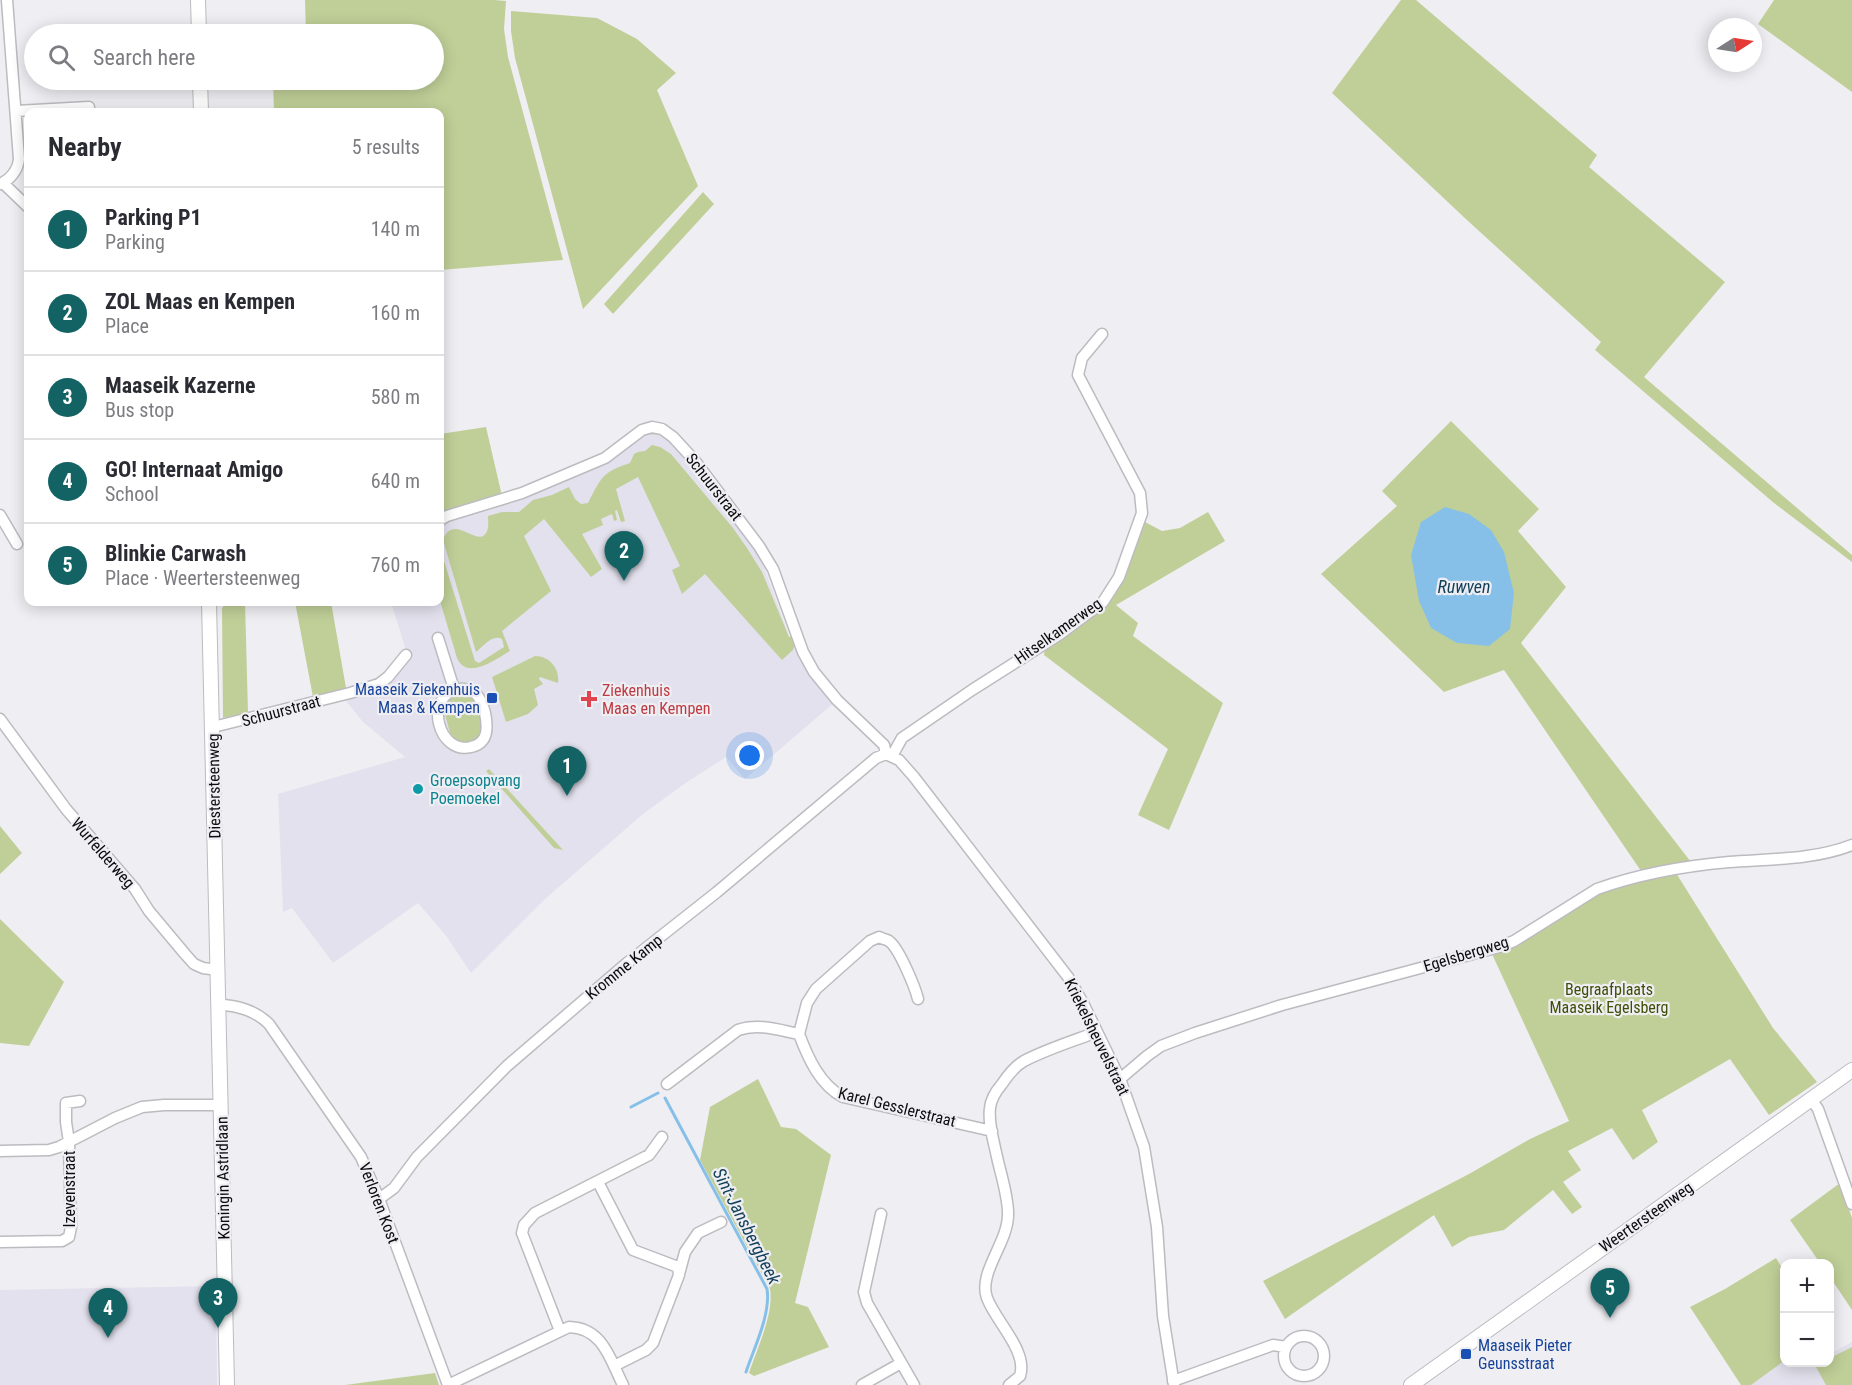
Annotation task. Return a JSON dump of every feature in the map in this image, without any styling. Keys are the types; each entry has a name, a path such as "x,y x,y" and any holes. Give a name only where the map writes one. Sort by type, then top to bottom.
{"main road":[{"path":"198,0 199,24"},
{"path":"200,90 201,108"},
{"name":"Diestersteenweg","path":"209,606 219,970"},
{"name":"Koningin Astridlaan","path":"219,970 228,1385"},
{"name":"Weertersteenweg","path":"1411,1385 1852,1070"}],"street":[{"path":"7,0 18,165 16,170 2,183 24,203"},
{"path":"71,108 89,108"},
{"path":"16,111 24,111"},
{"name":"Hitselkamerweg","path":"889,755 902,738 1059,634 1103,602 1119,578 1142,513 1140,493 1078,375 1082,358 1102,334"},
{"name":"Schuurstraat","path":"444,518 522,493 605,458 642,430 662,429 674,437 695,461 759,546 773,569 803,652 814,672 837,700 884,745 889,755"},
{"path":"0,515 17,544"},
{"path":"438,638 454,689"},
{"name":"Schuurstraat","path":"213,727 379,684 388,677 406,655"},
{"path":"454,689 471,690 483,704 487,731 483,741 472,747 453,745 442,733 438,713 439,704 443,696 454,689"},
{"name":"Wurfelderweg","path":"0,719 66,809 135,889 149,911 185,954 194,964 219,970"},
{"name":"Kriekelsheuvelstraat","path":"889,755 899,760 914,777 1068,977 1120,1079 1144,1147 1152,1189 1163,1316 1174,1383 1273,1346 1286,1347"},
{"name":"Kromme Kamp","path":"379,1199 394,1188 417,1157 507,1066 627,963 717,892 876,758 889,755"},
{"name":"Egelsbergweg","path":"1120,1079 1161,1046 1195,1033 1282,1005 1499,947 1514,941 1597,889 1609,884 1668,870 1725,862 1825,853 1852,845"},
{"path":"667,1084 738,1029 758,1026 799,1034 807,1003 816,989 870,941 879,937 890,942 900,957 918,999"},
{"name":"Verloren Kost","path":"219,1005 251,1011 261,1016 362,1157 448,1385"},
{"path":"1009,1385 1020,1376 1022,1362 987,1298 984,1287 986,1277 1007,1229 1008,1213 992,1131 990,1105 994,1093 1012,1070 1023,1061 1097,1032"},
{"name":"Karel Gesslerstraat","path":"799,1034 824,1082 832,1091 843,1097 992,1131"},
{"path":"1811,1099 1818,1109 1852,1203"},
{"name":"Izevenstraat","path":"0,1242 62,1241 69,1237 71,1227 66,1103 80,1101"},
{"name":"Izevenstraat","path":"0,1151 49,1150 59,1147 115,1118 142,1107 221,1105"},
{"path":"560,1331 522,1233 524,1225 535,1213 649,1155 662,1137"},
{"path":"598,1182 633,1250 678,1267 679,1275"},
{"path":"881,1214 864,1292 867,1303 914,1385"},
{"path":"614,1366 646,1350 653,1343 679,1275 685,1252 698,1233 721,1222"},
{"path":"448,1385 569,1327 581,1328 598,1338 606,1349 623,1385"},
{"path":"862,1385 901,1363"}],"shaded area":[{"name":"Ziekenhuis Maas en Kempen","path":"661,431 688,458 758,551 790,638 803,661 835,702 745,779 726,757 643,814 545,899 471,973 447,937 418,903 333,963 292,908 283,912 278,794 405,757 363,722 345,697 365,691 408,657 392,606 444,606 444,521 537,490 643,432"},
{"path":"216,1286 217,1385 0,1385 0,1290"},
{"path":"1852,1342 1852,1385 1751,1385 1780,1364 1780,1367 1834,1367 1834,1352"}],"green space":[{"path":"305,0 506,1 504,29 508,57 563,260 444,270 444,108 274,108 273,90 444,90 444,24 306,24"},
{"path":"1401,0 1416,0 1597,155 1589,167 1725,282 1644,377 1852,555 1852,562 1774,503 1595,350 1601,342 1332,93"},
{"path":"1774,0 1852,0 1852,92 1762,27 1762,18"},
{"path":"511,11 597,18 637,39 676,73 657,90 698,186 583,309 515,58"},
{"path":"703,192 714,204 613,314 604,304"},
{"path":"1451,421 1539,509 1518,531 1566,587 1521,643 1691,862 1641,871 1504,670 1444,692 1321,574 1397,506 1382,491"},
{"path":"486,427 502,496 444,516 444,433"},
{"path":"653,429 672,439 756,544 771,568 796,640 793,650 782,660 705,574 682,594 672,570 680,566 638,477 616,489 625,521 621,522 617,510 615,511 617,520 614,521 612,514 601,519 603,525 582,534 602,569 591,577 544,519 524,536 551,591 502,631 510,651 482,666 468,668 462,665 457,658 441,606 444,606 444,561 475,661 479,663 504,647 502,639 495,638 476,652 444,543 448,532 453,529 478,537 483,536 488,529 488,516 502,512 519,512 533,500 569,487 575,499 581,504 588,503 603,477 630,463 634,454 645,451 652,445 671,454 733,528 762,572 789,637 792,636 771,575 752,542 669,439 662,435 639,436 615,458 571,479 505,505 444,523 447,519 518,497 607,460 642,432"},
{"path":"1208,512 1225,541 1116,605 1138,623 1133,636 1223,703 1169,830 1138,815 1168,749 1044,655 1045,646 1091,617 1115,595 1145,522 1162,531 1180,528"},
{"path":"224,606 245,606 248,713 223,718"},
{"path":"296,606 332,606 346,688 313,697"},
{"path":"535,656 545,658 553,664 556,668 558,683 540,677 543,684 534,689 538,705 528,714 506,722 492,677"},
{"path":"455,692 471,695 477,706 482,727 478,738 473,742 458,742 450,733 443,707"},
{"path":"489,769 563,850 554,848 486,771"},
{"path":"0,826 22,853 0,874"},
{"name":"Begraafplaats Maaseik Egelsberg","path":"1676,873 1773,1028 1817,1082 1769,1115 1730,1059 1642,1110 1658,1142 1633,1160 1612,1128 1568,1151 1581,1170 1563,1182 1582,1207 1572,1214 1553,1190 1504,1230 1469,1237 1452,1247 1434,1215 1285,1319 1263,1281 1469,1174 1530,1139 1569,1121 1492,954 1612,886"},
{"path":"0,919 64,982 29,1046 0,1043"},
{"path":"758,1079 781,1127 796,1129 831,1155 795,1303 808,1307 829,1347 754,1376 749,1373 770,1309 770,1289 700,1160 710,1107"},
{"path":"1840,1183 1852,1218 1852,1310 1834,1283 1834,1259 1817,1259 1790,1220"},
{"path":"1776,1258 1780,1264 1780,1364 1751,1385 1741,1385 1690,1307"},
{"path":"1852,1347 1852,1385 1826,1385 1816,1367 1834,1367 1834,1356"},
{"path":"435,1373 439,1385 345,1385"}],"water":[{"name":"Ruwven","path":"1445,507 1469,514 1491,530 1504,552 1514,593 1510,629 1489,646 1457,643 1431,628 1419,601 1411,555 1421,522"}],"waterway":[{"name":"Sint-Jansbergbeek","path":"631,1107 658,1093"},
{"name":"Sint-Jansbergbeek","path":"665,1098 767,1289 767,1309 746,1372"}],"place":[{"name":"ZOL Maas en Kempen","path":"624,581"},
{"name":"Maaseik Ziekenhuis Maas & Kempen","path":"492,698"},
{"name":"Ziekenhuis Maas en Kempen","path":"589,699"},
{"name":"Groepsopvang Poemoekel","path":"418,789"},
{"name":"Parking P1","path":"567,796"},
{"name":"Blinkie Carwash","path":"1610,1318"},
{"name":"Maaseik Kazerne","path":"218,1328"},
{"name":"GO! Internaat Amigo","path":"108,1338"},
{"name":"Maaseik Pieter Geunsstraat","path":"1466,1354"}]}
